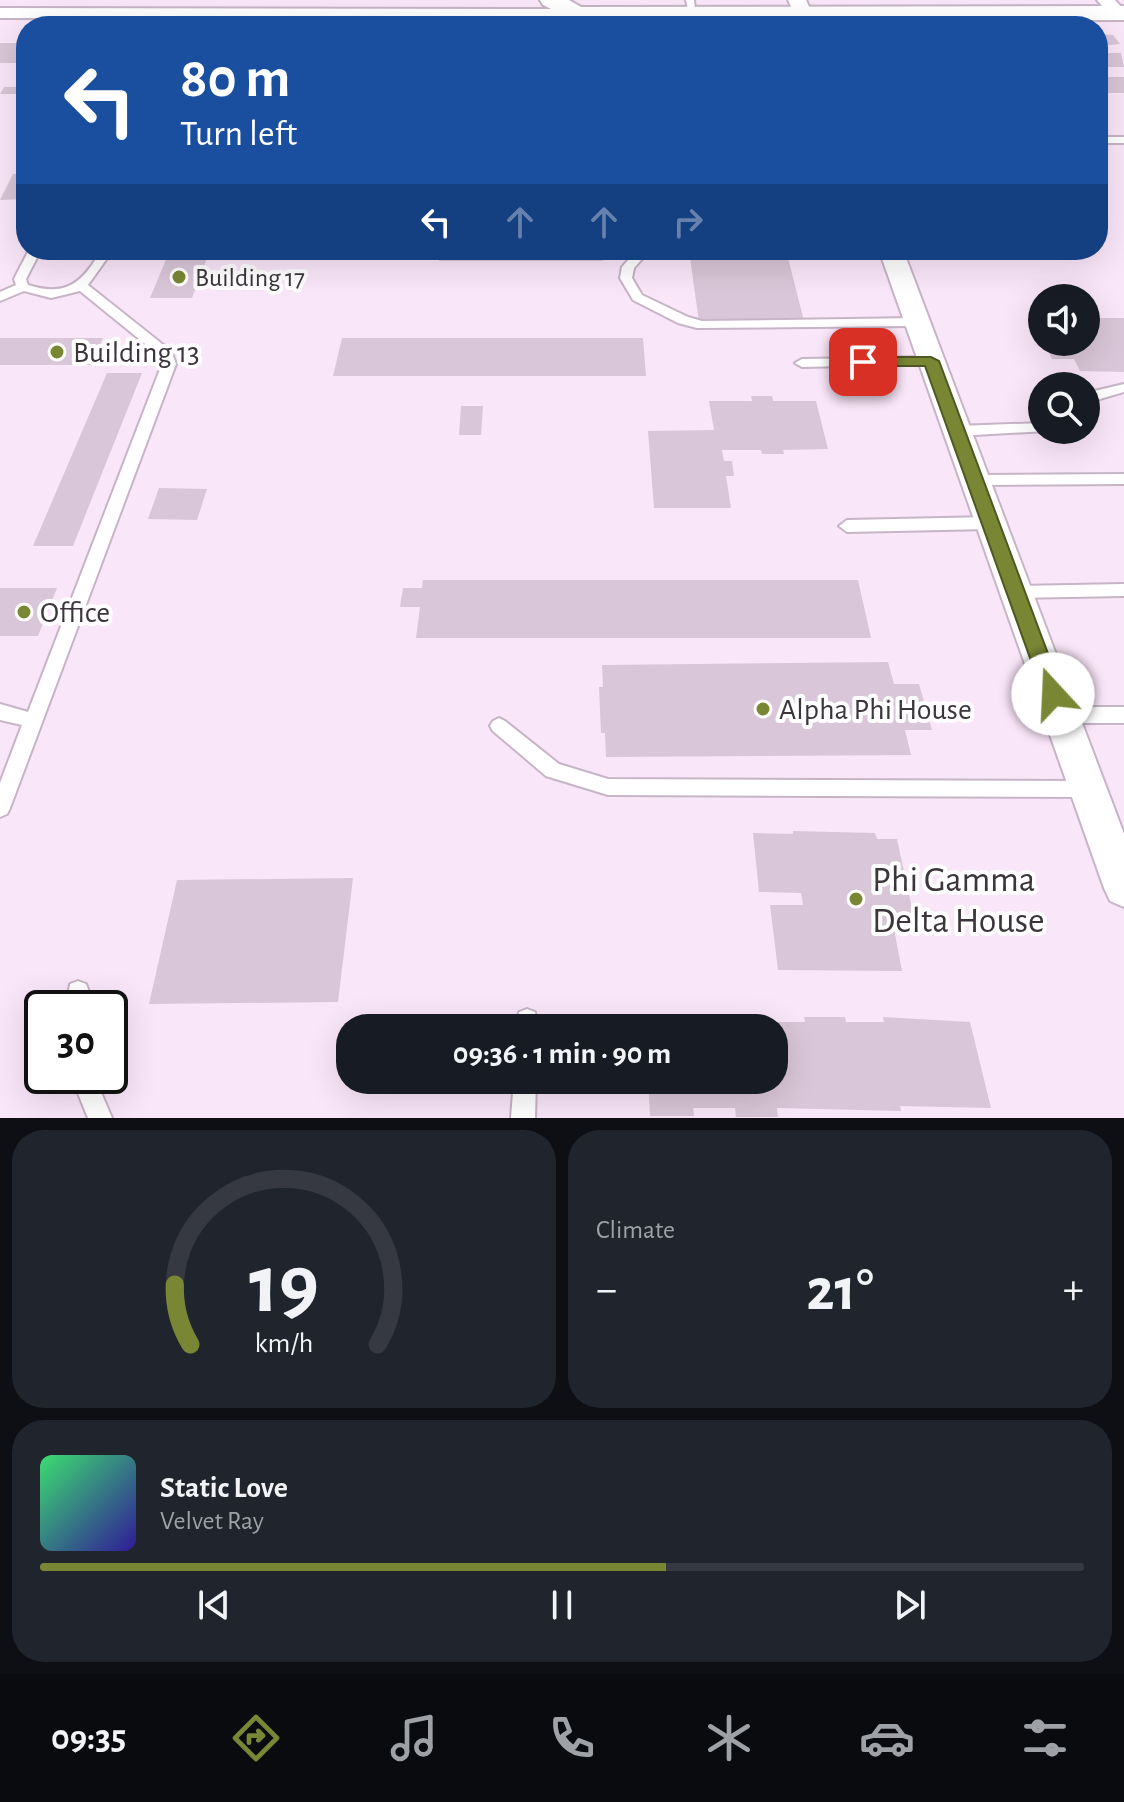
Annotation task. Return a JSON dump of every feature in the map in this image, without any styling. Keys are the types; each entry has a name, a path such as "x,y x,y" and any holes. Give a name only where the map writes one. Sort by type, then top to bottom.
{"main road":[{"path":"551,13 575,7 638,16"},
{"path":"669,16 691,7 803,13 1115,9"}],"street":[{"path":"469,14 494,9 510,0"},
{"path":"0,13 93,16"},
{"path":"436,16 551,13"},
{"path":"895,260 1122,876"}],"lane":[{"path":"23,287 20,279 28,260"},
{"path":"0,297 23,287 49,293 82,286 102,260"},
{"path":"635,260 628,267 626,278 637,297 683,320 702,325 917,322"},
{"path":"0,808 169,364 166,354 82,286"},
{"path":"802,363 931,361"},
{"path":"1100,394 1124,388"},
{"path":"957,431 1028,428"},
{"path":"975,480 1124,479"},
{"path":"847,526 991,523"},
{"path":"1016,592 1124,590"},
{"path":"0,712 34,721"},
{"path":"1061,715 1124,715"},
{"path":"499,726 553,770 608,787 1088,789"},
{"path":"90,1094 100,1118"},
{"path":"523,1118 524,1094"}],"building":[{"path":"1108,35 1113,35 1120,44 1108,45"},
{"path":"0,43 16,43 16,63 0,63"},
{"path":"1108,53 1121,53 1124,67 1108,67"},
{"path":"1108,77 1124,77 1124,93 1108,93"},
{"path":"4,87 16,87 16,94 0,94"},
{"path":"13,174 16,174 16,199 0,200"},
{"name":"Building 17","path":"166,260 206,260 192,298 150,298"},
{"path":"603,260 603,261 439,261"},
{"path":"690,260 789,260 804,321 699,322"},
{"path":"1100,318 1124,318 1124,372 1080,371 1074,359 1052,359 1051,356 1100,356"},
{"name":"Building 13","path":"0,338 103,338 91,365 0,365"},
{"path":"342,338 643,338 646,376 333,376"},
{"path":"107,373 142,373 73,546 33,546"},
{"path":"751,396 772,396 773,401 816,401 828,449 783,450 784,454 762,454 761,450 722,450 724,461 732,461 734,476 726,476 731,508 654,508 648,431 714,430 709,401 752,401"},
{"path":"461,406 483,406 481,435 459,435"},
{"path":"159,488 207,489 197,520 148,519"},
{"path":"423,580 858,580 871,638 416,638 420,607 400,607 403,588 422,588"},
{"name":"Office","path":"0,588 57,588 38,636 0,636"},
{"name":"Alpha Phi House","path":"888,662 894,684 919,684 932,730 905,730 911,755 606,757 605,733 601,733 599,687 603,687 602,665"},
{"name":"Phi Gamma Delta House","path":"793,831 875,833 877,839 897,839 913,913 891,913 902,971 778,970 770,905 803,905 801,893 759,892 753,833 793,834"},
{"path":"353,878 338,1002 149,1004 177,880"},
{"path":"804,1017 845,1017 846,1022 884,1022 883,1017 970,1022 991,1108 900,1106 901,1111 777,1108 778,1117 736,1117 735,1108 693,1108 694,1116 650,1116 649,1094 788,1094 788,1022 805,1022"}],"place":[{"name":"Building 17","path":"179,277"},
{"name":"Building 13","path":"57,352"},
{"name":"Office","path":"24,612"},
{"name":"Alpha Phi House","path":"763,709"},
{"name":"Phi Gamma Delta House","path":"856,899"}],"route":[{"path":"863,362 931,361 1053,694"}]}
